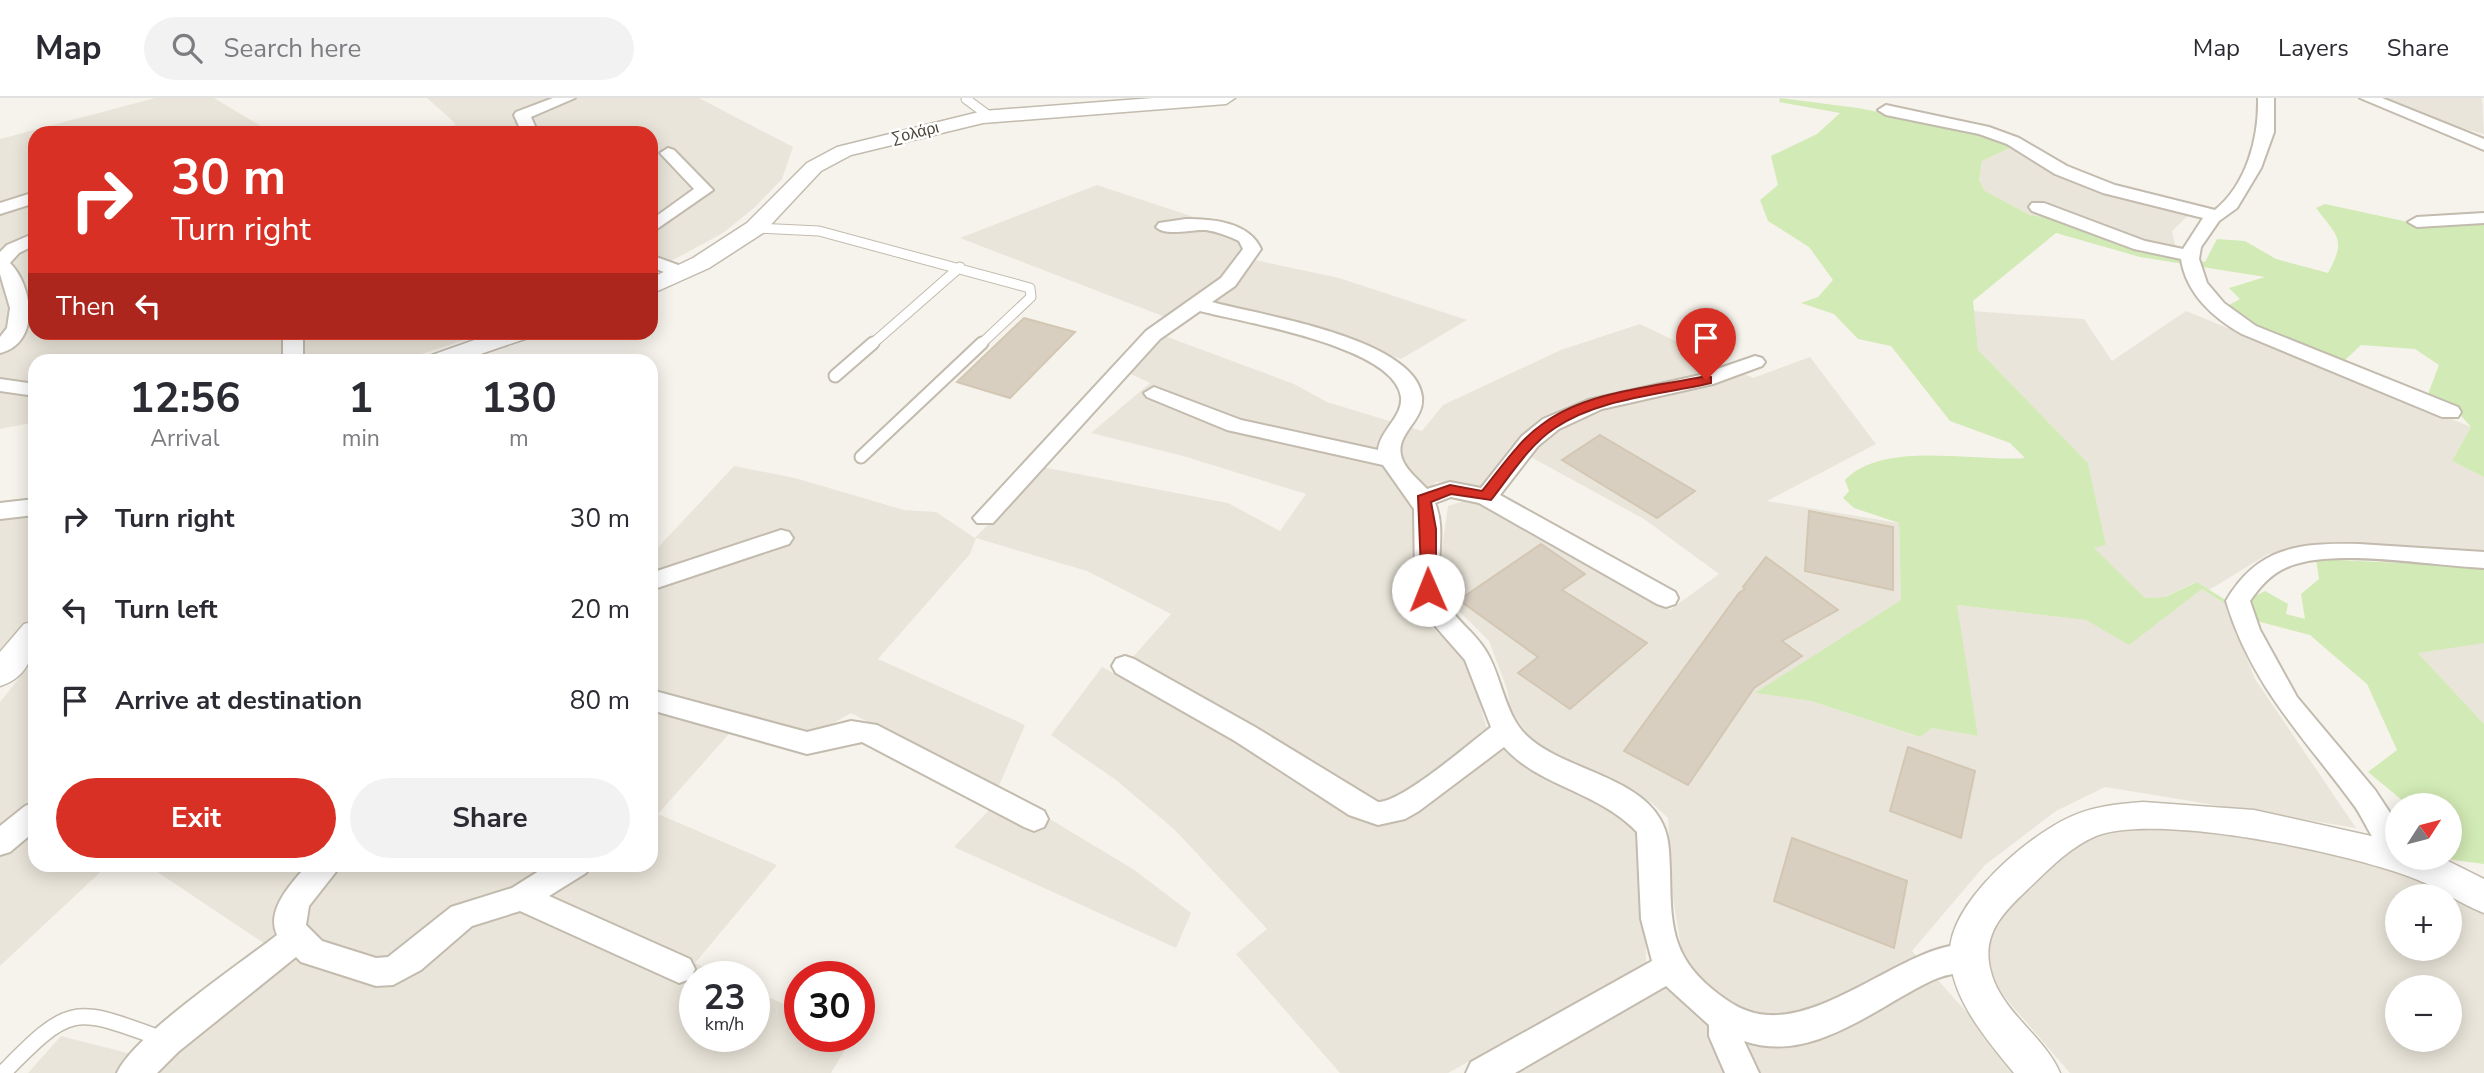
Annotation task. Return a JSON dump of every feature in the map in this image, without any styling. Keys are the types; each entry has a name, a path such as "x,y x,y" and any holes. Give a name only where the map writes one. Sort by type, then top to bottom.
{"street":[{"path":"527,126 522,115 567,98"},
{"name":"Σολάρι","path":"658,284 682,273 755,228 806,175 832,156 929,128 989,116 1226,98"},
{"path":"1886,110 1994,134 2061,170 2109,189 2214,216 2225,214 2260,153 2266,132 2266,98"},
{"path":"2368,98 2484,145"},
{"path":"658,223 704,190 668,153"},
{"path":"0,209 28,199"},
{"path":"2038,207 2140,246 2190,256"},
{"path":"2214,216 2192,247 2190,256 2198,282 2219,312 2232,321 2450,412"},
{"path":"2417,222 2484,218"},
{"path":"985,518 1153,335 1228,282 1250,253 1252,246 1242,236 1212,226 1190,223 1164,227"},
{"path":"0,347 12,337 17,327 18,306 13,277 0,263 13,248 28,241"},
{"path":"658,264 682,273"},
{"path":"1199,305 1359,350 1388,364 1406,384 1411,405 1408,416 1390,441 1391,460 1423,499 1429,529 1428,590 1440,616 1475,655 1505,731 1534,756 1629,807 1649,822 1654,838 1659,933 1671,967 1696,996 1726,1018 1758,1031 1808,1026 1849,1010 1925,966 1969,957"},
{"path":"458,354 499,340"},
{"path":"1486,497 1531,441 1551,424 1595,404 1706,380 1755,362"},
{"path":"0,385 28,389"},
{"path":"1154,393 1234,425 1391,460"},
{"path":"1423,499 1450,489 1486,497 1666,598"},
{"path":"0,511 28,508"},
{"path":"658,580 781,538"},
{"path":"2385,830 2365,798 2288,705 2242,619 2238,601 2251,582 2266,569 2278,561 2303,554 2339,553 2484,560"},
{"path":"0,674 28,640"},
{"path":"1125,666 1245,734 1359,807 1373,813 1386,815 1406,806 1505,731"},
{"path":"658,701 807,743 825,740 845,731 867,732 1034,819"},
{"path":"2040,1073 1991,1010 1977,986 1969,957 1969,944 1973,928 1998,895 2035,859 2065,837 2107,819 2185,818 2307,835 2385,853"},
{"path":"0,843 28,820"},
{"path":"2434,870 2484,897"},
{"path":"320,872 295,901 290,929 312,952 385,972 402,966 462,916 521,898 563,872"},
{"path":"521,898 679,969"},
{"path":"134,1073 166,1041 297,938"},
{"path":"1483,1073 1671,967"},
{"path":"1726,1018 1725,1036 1742,1073"}],"lane":[{"path":"967,99 989,116"},
{"path":"755,228 819,231 1030,288 1031,297 861,457"},
{"path":"835,376 960,267"},
{"path":"3,1073 54,1023 82,1013 166,1041"}],"shaded area":[{"path":"155,98 214,98 260,126 49,126"},
{"path":"427,98 699,98 793,147 782,179 755,207 723,233 658,268 658,126 451,126 456,124"},
{"path":"2379,98 2482,98 2484,134 2453,126"},
{"path":"28,132 28,340 464,340 421,354 28,354 28,423 0,429 0,139"},
{"path":"2012,147 2190,214 2172,231 2176,249 2058,218 2030,215 1985,191 1979,180 1982,161"},
{"path":"1097,185 1194,217 1198,225 1235,235 1247,245 1226,274 1194,303 1165,317 960,238"},
{"path":"1255,260 1339,278 1467,320 1401,359 1316,328 1213,303"},
{"path":"1972,311 2084,319 2112,361 2186,311 2471,427 2452,461 2484,477 2484,553 2296,550 2268,554 2209,590 2196,582 2164,597 2145,598 2093,548 2106,545 2088,463 1978,350"},
{"path":"1640,324 1753,378 1810,357 1876,444 1767,501 1899,523 1901,600 1756,693 1811,701 1919,737 1932,728 1978,736 1956,605 2086,620 2129,644 2202,589 2230,607 2233,624 2255,679 2356,828 2105,787 2056,811 1985,865 1912,951 2021,1073 1516,1073 1696,971 1681,947 1672,892 1668,818 1651,802 1555,755 1528,735 1510,708 1507,689 1489,641 1442,594 1438,576 1448,506 1467,500 1492,506 1670,610 1719,574 1644,519 1511,446 1483,486 1436,482 1411,503 1419,548 1404,605 1467,657 1486,726 1513,755 1608,806 1644,837 1646,964 1448,1073 1340,1073 1236,954 1267,929 1175,830 1116,780 1051,735 1102,667 1117,675 1171,614 1087,571 976,538 970,554 878,659 1025,725 998,788 1133,869 1191,913 1176,948 954,847 1004,794 851,713 816,733 744,717 658,814 658,547 734,466 795,478 904,510 936,512 975,538 1042,467 1228,503 1280,531 1306,494 1183,456 1091,433 1150,383 1129,373 1162,335 1294,384 1327,402 1422,431 1443,405 1561,350"},
{"path":"28,516 28,620 0,654 0,520"},
{"path":"2484,643 2484,724 2418,653"},
{"path":"28,667 28,872 101,872 0,966 0,702"},
{"path":"658,814 777,865 697,961 679,961 679,1052 770,1052 770,998 784,1004 784,1052 843,1052 831,1073 28,1073 61,1036 163,1062 289,960 157,872 658,872"},
{"path":"2130,825 2259,836 2385,864 2385,870 2403,870 2430,884 2385,884 2385,961 2462,961 2462,901 2484,912 2484,1073 2070,1073 1995,986 1986,957 1991,932 2006,904 2070,848 2102,829"}],"green space":[{"path":"1780,98 1858,108 1988,136 2012,147 1982,161 1979,180 1985,191 2030,215 2056,219 2138,252 2205,262 2217,239 2245,241 2276,259 2328,273 2338,245 2334,232 2316,208 2325,204 2422,225 2484,224 2484,477 2452,461 2471,427 2455,409 2427,397 2439,365 2415,349 2361,345 2344,361 2243,320 2227,306 2240,299 2229,288 2265,277 2140,257 2056,233 1973,301 1978,350 2088,463 2106,545 2094,548 2145,598 2165,597 2197,582 2246,613 2253,597 2265,591 2288,604 2286,614 2305,619 2301,594 2319,579 2316,559 2484,567 2484,643 2418,653 2484,724 2484,864 2462,861 2462,793 2393,793 2368,772 2397,750 2367,684 2310,635 2249,619 2202,589 2129,645 2086,620 1957,605 1978,736 1932,728 1920,737 1811,701 1755,693 1901,600 1899,523 1854,508 1843,498 1849,491 1845,480 1862,468 1882,460 1905,457 2025,458 2010,443 1950,421 1891,346 1858,339 1834,314 1801,303 1818,297 1833,280 1809,247 1768,221 1760,200 1778,185 1771,156 1817,134 1840,113 1779,102"}],"building":[{"path":"1024,318 1075,332 1010,398 957,382"},
{"path":"1600,435 1695,491 1657,518 1562,460"},
{"path":"1809,511 1893,527 1893,590 1805,571"},
{"path":"1541,544 1585,574 1562,590 1647,643 1570,709 1518,673 1538,657 1459,600"},
{"path":"1766,557 1838,610 1782,641 1802,656 1754,688 1688,785 1624,751"},
{"path":"1908,747 1975,771 1961,838 1890,811"},
{"path":"1792,838 1907,881 1894,948 1774,901"}],"route":[{"path":"1428,590 1426,573 1429,529 1423,499 1450,489 1486,497 1538,433 1551,424 1595,404 1706,380"}]}
